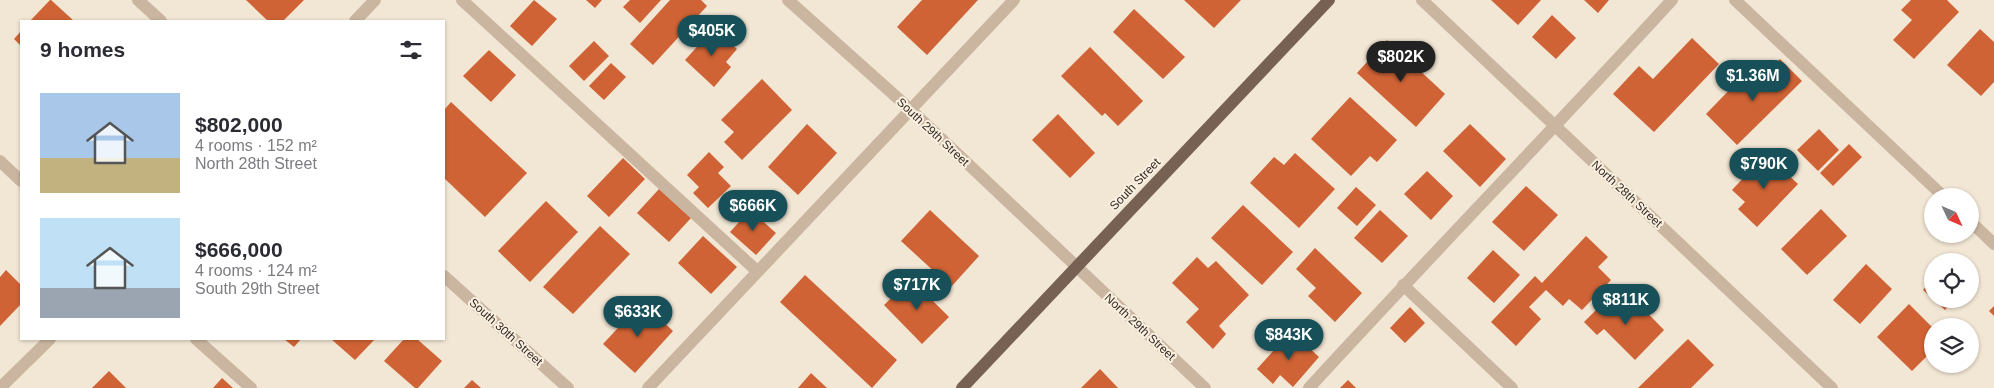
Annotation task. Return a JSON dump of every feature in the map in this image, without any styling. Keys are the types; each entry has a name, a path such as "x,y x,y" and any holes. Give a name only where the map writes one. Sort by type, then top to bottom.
{"main road":[{"name":"South Street","path":"962,388 1329,0"}],"street":[{"path":"138,0 160,20"},
{"path":"356,20 375,0"},
{"path":"462,0 757,271"},
{"name":"South 29th Street","path":"788,0 911,110 1076,266"},
{"path":"648,388 1014,0"},
{"name":"North 28th Street","path":"1422,0 1832,388"},
{"path":"1309,388 1403,285 1555,127 1672,0"},
{"path":"1735,0 1935,188"},
{"path":"0,161 20,180"},
{"path":"1979,230 1994,244"},
{"name":"North 29th Street","path":"1076,266 1204,388"},
{"name":"South 30th Street","path":"445,277 568,388"},
{"path":"1403,285 1512,388"},
{"path":"0,388 49,340"},
{"path":"197,340 251,388"}],"building":[{"path":"51,0 73,20 31,20"},
{"path":"246,0 304,0 284,20 267,20"},
{"path":"534,0 557,19 532,46 510,26"},
{"path":"586,0 602,0 595,8"},
{"path":"630,0 661,0 640,23 623,7"},
{"path":"670,0 701,0 707,6 653,65 630,44"},
{"path":"922,0 978,0 927,55 897,27"},
{"path":"1184,0 1241,0 1214,28"},
{"path":"1491,0 1541,0 1518,25"},
{"path":"1584,0 1609,0 1598,13"},
{"path":"1911,0 1947,0 1959,12 1914,59 1893,40 1912,20 1901,10"},
{"path":"1134,9 1185,57 1163,79 1113,32"},
{"path":"1552,15 1576,38 1556,59 1532,37"},
{"path":"714,28 737,49 726,62 731,67 714,87 685,60"},
{"path":"1980,29 1994,42 1994,82 1981,96 1947,65"},
{"path":"20,32 20,45 14,39"},
{"path":"1692,38 1719,64 1654,132 1613,94 1639,66 1653,79"},
{"path":"1387,40 1445,94 1416,127 1357,73"},
{"path":"594,41 609,56 584,81 569,66"},
{"path":"1090,47 1143,101 1118,126 1105,113 1102,116 1061,76"},
{"path":"489,50 516,75 491,102 463,76"},
{"path":"1780,59 1802,81 1737,145 1706,114 1738,81 1748,90"},
{"path":"611,63 626,77 604,100 589,86"},
{"path":"762,79 792,110 742,160 724,142 734,132 721,120"},
{"path":"1350,97 1397,140 1377,162 1370,156 1351,176 1311,139"},
{"path":"451,102 527,173 485,217 445,179 445,109"},
{"path":"1058,114 1095,153 1070,178 1032,140"},
{"path":"807,124 837,153 798,195 768,167"},
{"path":"1470,124 1506,159 1480,187 1443,151"},
{"path":"1819,129 1839,150 1818,171 1797,150"},
{"path":"1849,144 1862,157 1833,186 1820,173"},
{"path":"709,152 724,167 718,173 731,186 708,208 693,193 699,187 687,175"},
{"path":"1295,153 1335,189 1299,228 1250,183 1274,157 1284,165"},
{"path":"1766,154 1798,184 1757,227 1738,209 1745,202 1732,190"},
{"path":"623,158 645,179 609,217 587,196"},
{"path":"1427,171 1453,196 1431,220 1404,194"},
{"path":"1526,186 1558,215 1524,251 1492,222"},
{"path":"1356,187 1376,205 1357,226 1337,208"},
{"path":"659,189 691,218 669,242 637,213"},
{"path":"546,201 578,232 530,282 498,251"},
{"path":"1243,205 1293,252 1262,285 1211,238"},
{"path":"1821,209 1847,236 1807,275 1781,249"},
{"path":"750,210 776,233 756,255 730,232"},
{"path":"930,210 979,256 951,287 901,241"},
{"path":"1380,210 1408,236 1382,263 1354,238"},
{"path":"600,226 630,254 573,314 543,287"},
{"path":"703,236 737,267 711,294 678,263"},
{"path":"1586,236 1608,257 1598,267 1611,280 1582,310 1569,299 1563,306 1546,290 1529,307 1541,319 1516,346 1491,322 1535,276 1542,283"},
{"path":"1315,248 1362,293 1335,322 1308,296 1316,288 1296,269"},
{"path":"1493,250 1520,275 1494,303 1467,278"},
{"path":"1197,257 1208,268 1216,261 1249,295 1219,326 1226,334 1213,349 1186,322 1199,309 1172,283"},
{"path":"1866,264 1892,289 1860,324 1833,300"},
{"path":"6,270 20,284 20,305 0,326 0,277"},
{"path":"805,275 897,360 872,388 780,302"},
{"path":"911,279 949,317 922,344 884,305"},
{"path":"1632,297 1664,330 1635,360 1604,329 1597,335 1584,322 1606,300 1617,311"},
{"path":"642,302 673,331 635,373 603,344"},
{"path":"1909,304 1924,319 1924,359 1912,371 1877,337"},
{"path":"1994,306 1994,316 1989,311"},
{"path":"1410,307 1425,323 1405,343 1390,328"},
{"path":"1291,331 1319,357 1293,387 1280,375 1273,384 1257,369"},
{"path":"1688,339 1714,365 1691,388 1638,388"},
{"path":"285,340 300,340 294,347"},
{"path":"332,340 374,340 355,360"},
{"path":"403,340 418,340 442,361 418,388 415,388 384,361"},
{"path":"1100,369 1118,388 1081,388"},
{"path":"109,371 126,388 92,388"},
{"path":"811,373 827,388 798,388"},
{"path":"222,378 233,388 213,388"},
{"path":"472,380 481,388 464,388"},
{"path":"1348,380 1356,388 1340,388"}]}
